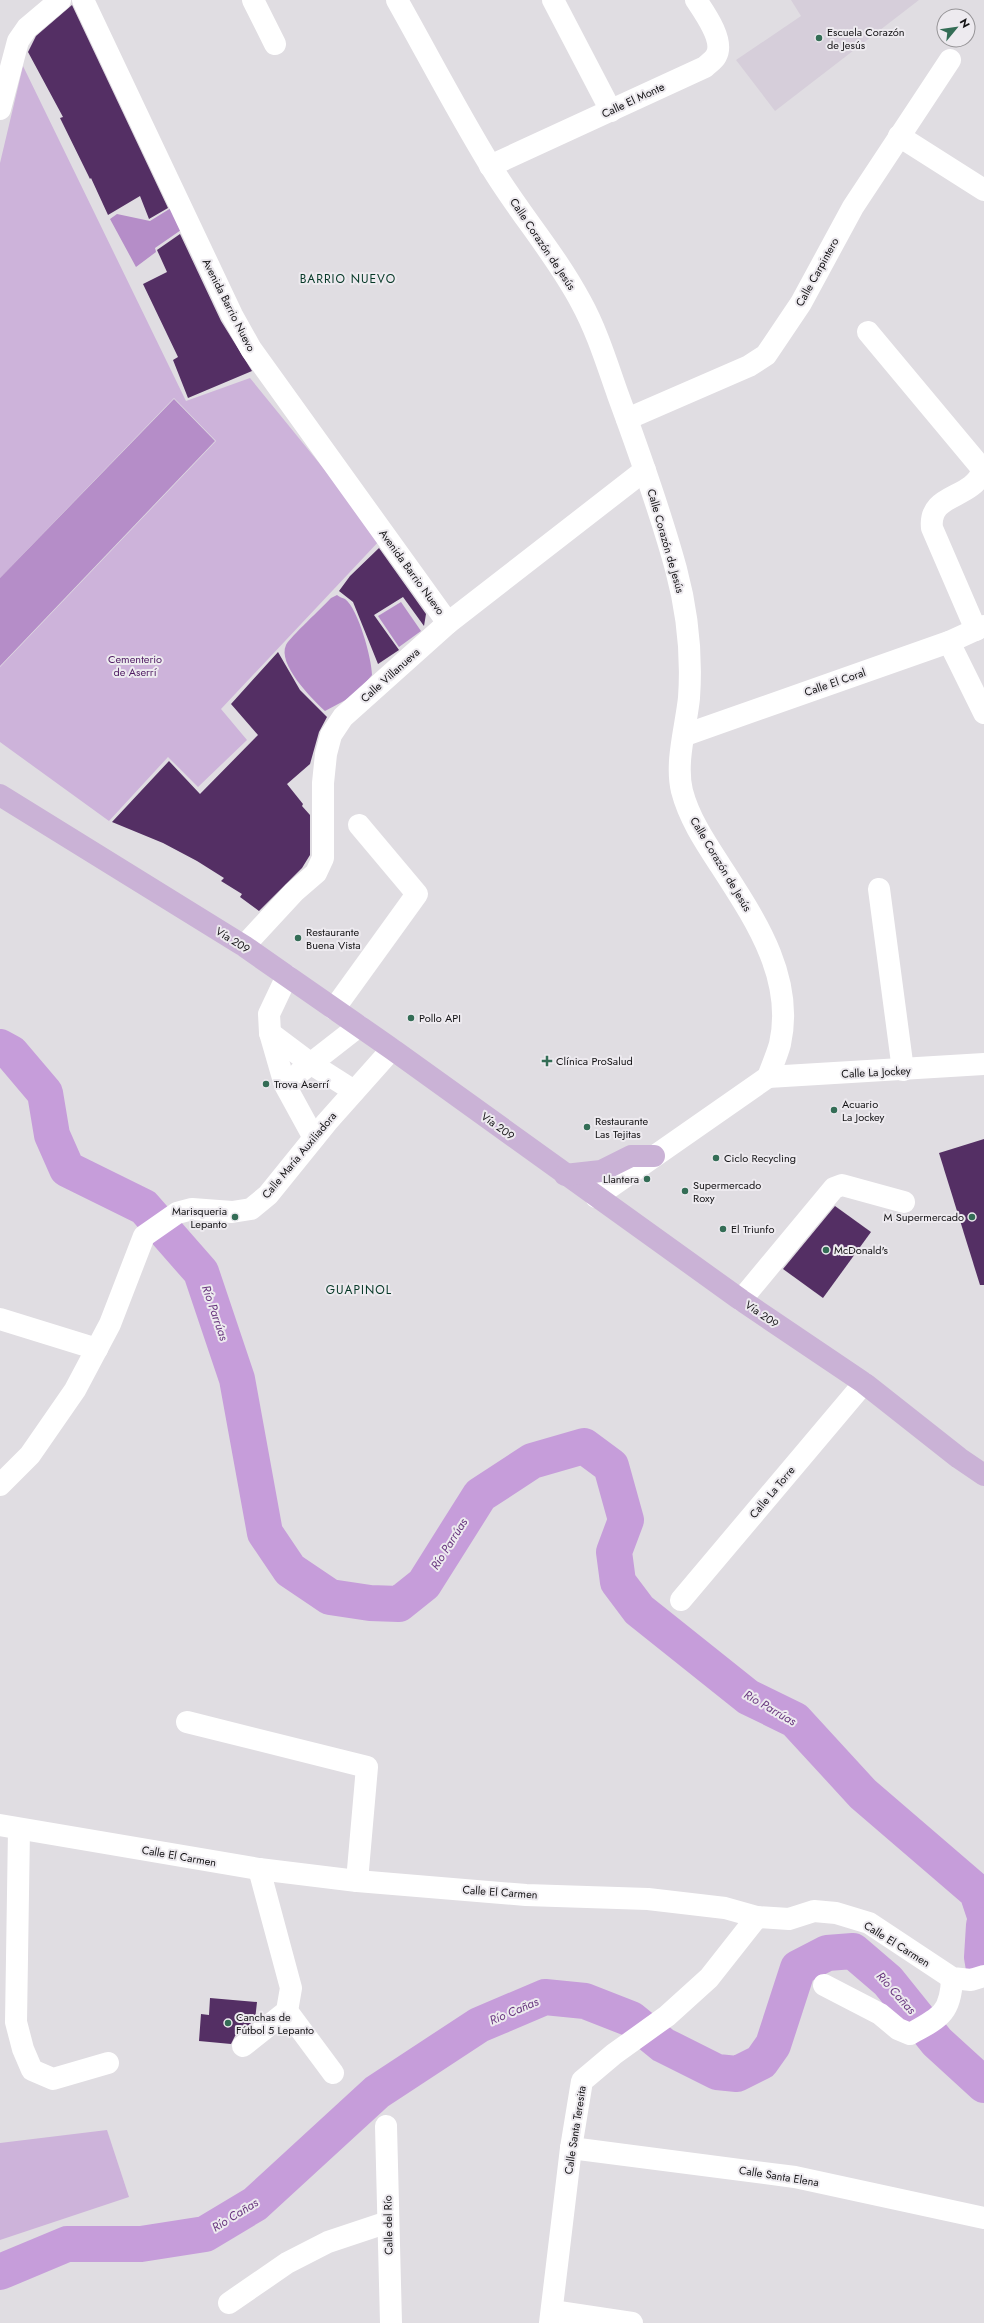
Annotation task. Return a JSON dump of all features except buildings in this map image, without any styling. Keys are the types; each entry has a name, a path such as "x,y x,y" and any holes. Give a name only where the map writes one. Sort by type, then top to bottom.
{"main road":[{"name":"Vía 209","path":"0,795 244,946 392,1049 565,1175 741,1300 864,1383 959,1458 984,1475"},
{"path":"565,1175 601,1171 631,1156 654,1156"}],"street":[{"path":"0,109 18,42 30,25 60,0"},
{"name":"Avenida Barrio Nuevo","path":"83,0 232,315 251,349 448,623"},
{"path":"253,0 275,44"},
{"name":"Calle Corazón de Jesús","path":"397,0 490,166 554,257 582,303 645,470 676,570 685,612 689,658 689,694 681,760 681,788 698,830 753,916 769,948 782,992 783,1023 779,1046 768,1077"},
{"path":"553,0 611,111"},
{"name":"Calle El Monte","path":"490,166 705,67 717,55 718,44 713,29 696,0"},
{"name":"Calle Carpintero","path":"627,419 749,366 766,355 801,303 853,207 950,60"},
{"path":"899,136 984,190"},
{"path":"868,332 979,464 982,472 978,482 935,508 931,517 932,528 980,628"},
{"name":"Calle Villanueva","path":"244,946 294,892 316,873 323,858 323,784 331,734 344,717 448,623 645,470"},
{"name":"Calle El Coral","path":"685,735 949,642 980,628"},
{"path":"949,642 984,713"},
{"path":"334,1009 417,894 358,825"},
{"path":"879,889 903,1070"},
{"path":"287,976 269,1014 270,1033 285,1085 314,1138"},
{"path":"285,1085 310,1063 359,1026"},
{"path":"270,1033 310,1063 354,1091"},
{"name":"Calle María Auxiliadora","path":"0,1485 30,1455 76,1390 110,1324 144,1236 177,1213 192,1209 232,1212 251,1209 268,1195 314,1138 392,1049"},
{"name":"Calle La Jockey","path":"768,1077 984,1064"},
{"path":"596,1197 768,1077"},
{"path":"741,1300 834,1188 842,1185 904,1202"},
{"path":"0,1319 97,1349"},
{"name":"Calle La Torre","path":"681,1600 864,1383"},
{"path":"187,1722 367,1767 357,1881"},
{"path":"10,1827 16,2022 23,2049 32,2070 53,2079 108,2063"},
{"name":"Calle El Carmen","path":"10,1827 259,1869 357,1881 526,1895 648,1899 725,1908 757,1917 789,1919 814,1911 836,1913 869,1923 969,1978"},
{"path":"243,2046 287,2011 291,1988 259,1869"},
{"name":"Calle Santa Teresita","path":"551,2317 571,2148 582,2081 614,2054 667,2016 709,1978 757,1917"},
{"path":"824,1985 880,2014 898,2029 910,2034 937,2019 951,1998 969,1978"},
{"path":"287,2011 333,2074"},
{"name":"Calle del Río","path":"386,2126 391,2323"},
{"name":"Calle Santa Elena","path":"571,2148 795,2176 984,2218"},
{"path":"229,2303 287,2263 328,2242 388,2222"},
{"path":"551,2317 632,2323"}],"shaded area":[{"name":"Escuela Corazón de Jesús","path":"791,0 919,0 775,111 736,60 801,16"},
{"path":"171,208 181,230 155,248 156,252 136,267 110,219 117,214 150,221"},
{"path":"174,399 215,441 0,666 0,578"},
{"path":"337,595 345,599 355,612 367,646 372,675 355,695 325,711 297,681 286,662 285,653 286,645 294,635 331,598"},
{"path":"401,602 421,631 399,647 378,616"}],"green space":[{"name":"Cementerio de Aserrí","path":"23,66 186,401 250,378 381,539 221,709 247,740 198,787 168,757 109,821 0,742 0,667 216,441 174,398 0,578 0,163"},
{"path":"107,2130 129,2197 0,2240 0,2143"}],"waterway":[{"name":"Río Parrúas","path":"0,1047 11,1053 45,1093 52,1135 67,1169 144,1207 201,1272 237,1379 265,1533 290,1570 330,1597 370,1603 399,1604 424,1584 480,1495 532,1461 584,1446 611,1466 626,1520 614,1552 618,1582 639,1610 748,1697 795,1720 863,1794 977,1892 984,1913"},
{"name":"Río Parrúas","path":"984,1925 982,1957 984,1969"},
{"name":"Río Cañas","path":"0,2272 67,2244 141,2244 205,2234 255,2204 377,2092 479,2025 545,1997 585,2001 631,2019 663,2045 717,2072 737,2074 761,2062 773,2045 798,1968 827,1953 853,1951 888,1981 937,2042 984,2085"}],"place":[{"name":"Escuela Corazón de Jesús","path":"819,38"},
{"name":"Restaurante Buena Vista","path":"298,938"},
{"name":"Pollo API","path":"411,1018"},
{"name":"Clínica ProSalud","path":"547,1061"},
{"name":"Trova Aserrí","path":"266,1084"},
{"name":"Acuario La Jockey","path":"834,1110"},
{"name":"Restaurante Las Tejitas","path":"587,1127"},
{"name":"Ciclo Recycling","path":"716,1158"},
{"name":"Llantera","path":"647,1179"},
{"name":"Supermercado Roxy","path":"685,1191"},
{"name":"Marisqueria Lepanto","path":"235,1217"},
{"name":"M Supermercado","path":"972,1217"},
{"name":"El Triunfo","path":"723,1229"},
{"name":"McDonald's","path":"826,1250"},
{"name":"Canchas de Fútbol 5 Lepanto","path":"228,2023"}],"district":[{"name":"BARRIO NUEVO","path":"348,279"},
{"name":"GUAPINOL","path":"359,1290"}]}
